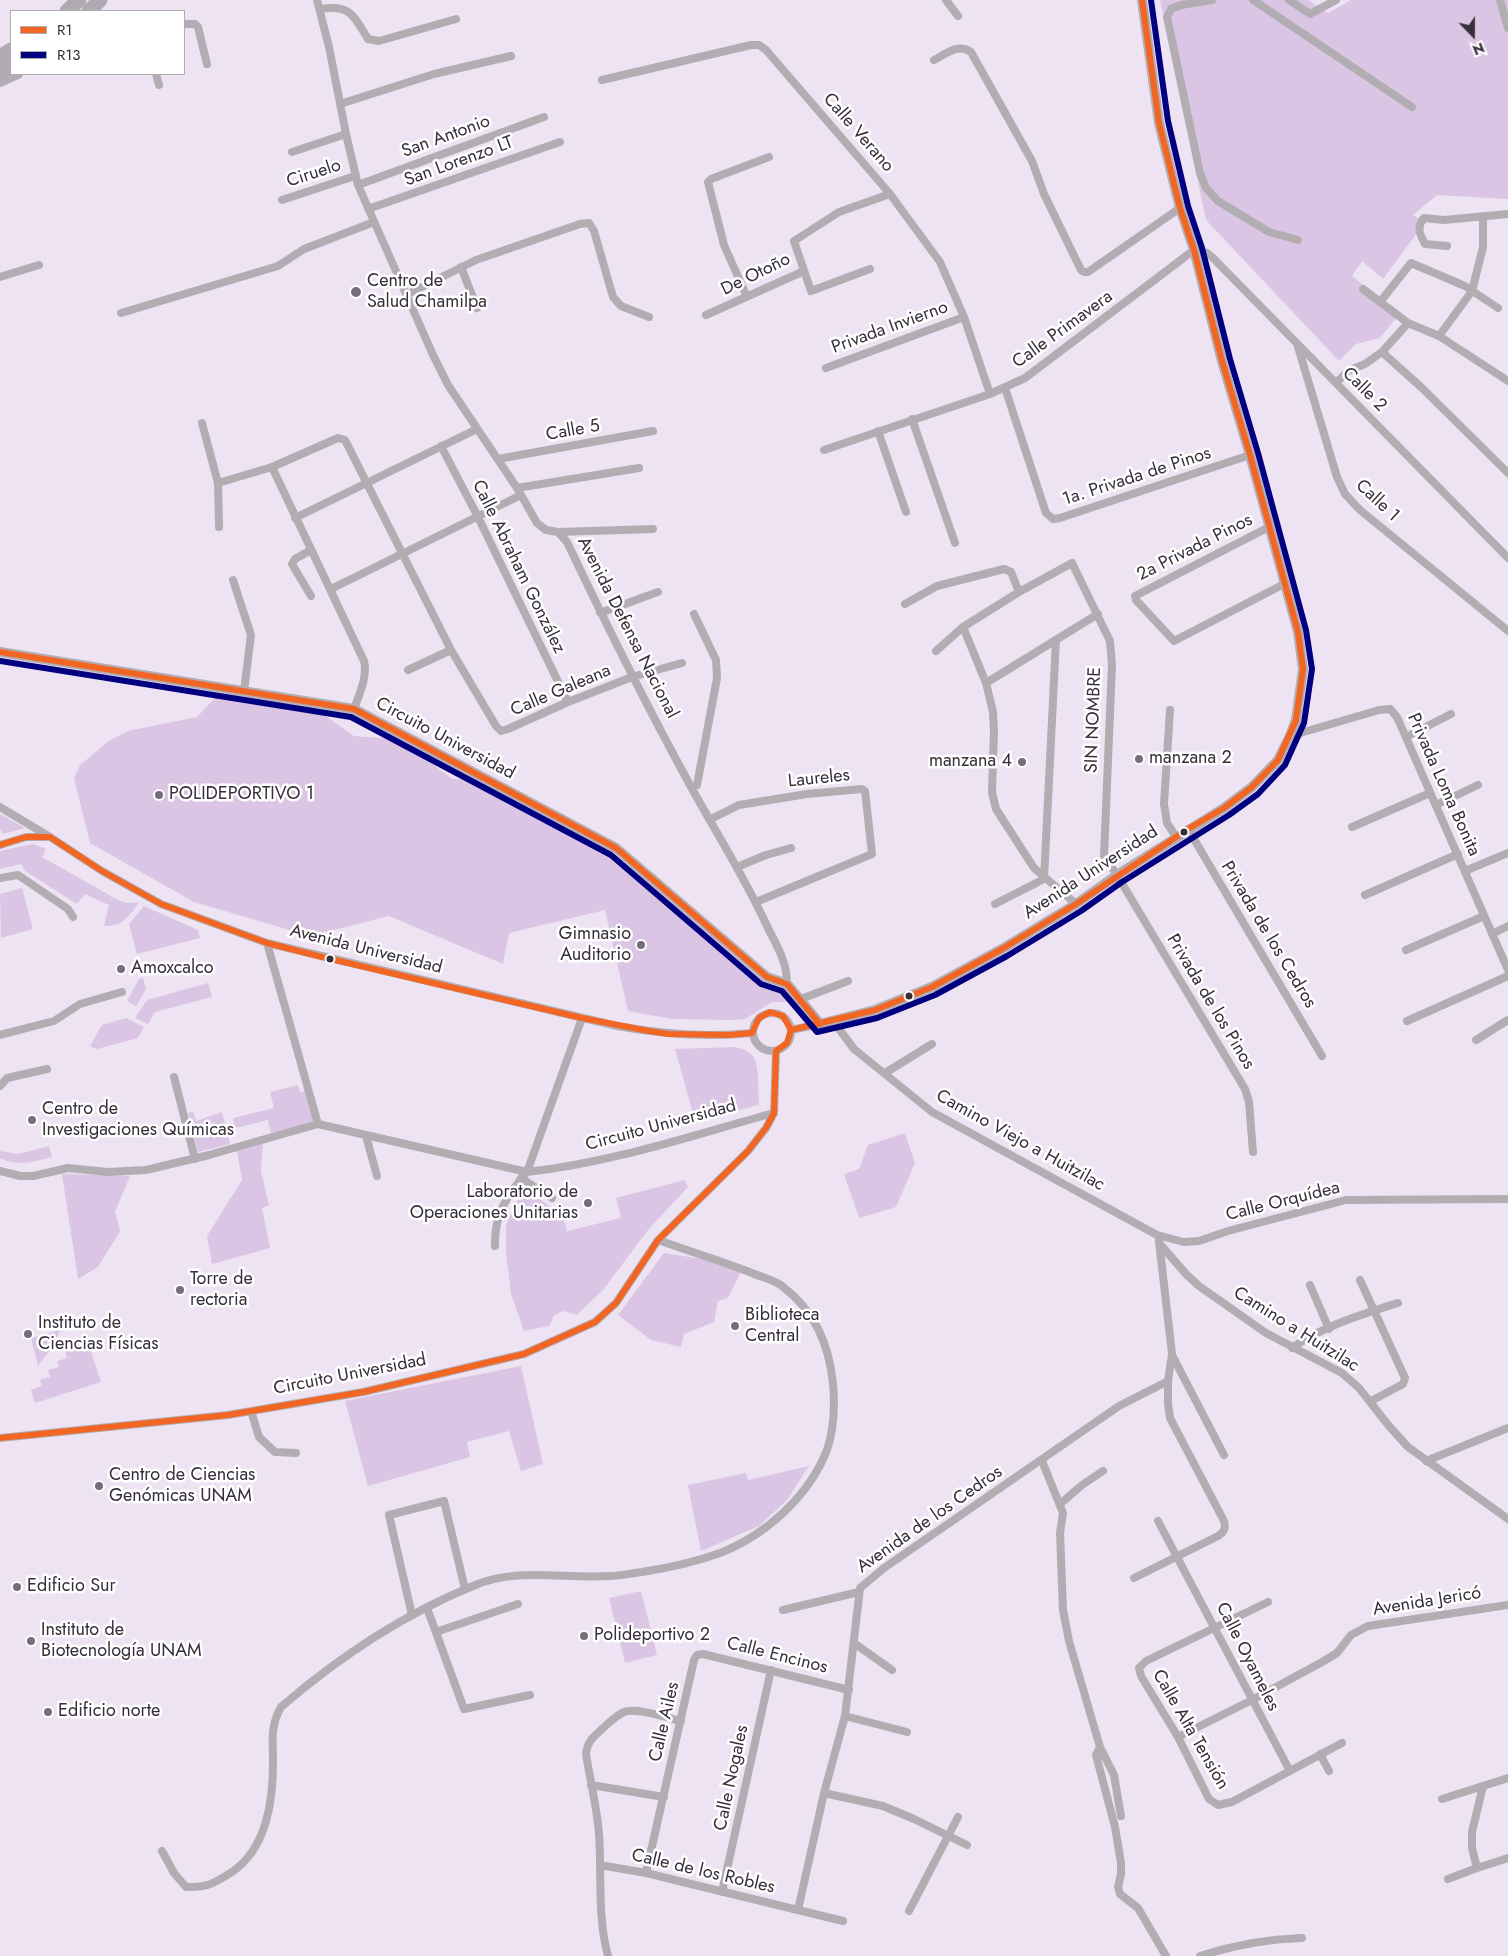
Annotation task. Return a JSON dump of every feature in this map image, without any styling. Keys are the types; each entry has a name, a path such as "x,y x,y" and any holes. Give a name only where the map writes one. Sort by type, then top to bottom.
{"highway":[{"path":"67,10 79,0"}],"street":[{"name":"Avenida Defensa Nacional","path":"317,0 358,185 448,385 498,459 541,528 558,532 567,542 632,677 756,902 786,965 787,984"},
{"path":"946,0 958,16"},
{"name":"Avenida Universidad","path":"820,1024 875,1010 932,987 1002,950 1076,904 1117,875 1224,808 1252,787 1278,760 1296,720 1301,697 1303,670 1298,632 1250,455 1222,362 1159,123 1142,0"},
{"path":"1212,0 1181,5 1170,9 1167,17 1200,174 1206,188 1218,201 1269,232 1298,240"},
{"path":"1253,0 1412,107"},
{"path":"1289,0 1310,14 1336,0"},
{"path":"1500,0 1508,28"},
{"path":"320,9 330,7 354,15 368,39 379,41 456,19"},
{"path":"185,24 195,24 198,28 207,64"},
{"name":"Calle Verano","path":"602,80 750,44 759,45 766,50 890,194 940,262 964,317 990,394"},
{"path":"934,60 957,48 965,48 970,52 1032,161 1044,194 1081,270 1084,272 1088,272 1180,208"},
{"path":"340,104 434,74 511,56"},
{"path":"0,82 16,75"},
{"path":"156,75 159,85"},
{"name":"San Antonio","path":"358,185 544,117"},
{"path":"292,152 346,134"},
{"name":"San Lorenzo LT","path":"368,210 560,142"},
{"path":"747,297 724,245 708,182 711,179 769,157"},
{"name":"Ciruelo","path":"282,200 355,176"},
{"name":"De Otoño","path":"706,316 804,271 794,241 839,212 890,194"},
{"path":"1448,246 1425,244 1419,234 1420,223 1424,218 1444,220 1508,214"},
{"path":"1439,336 1472,291 1483,247 1483,216"},
{"path":"121,313 278,266 304,249 374,222"},
{"path":"406,295 484,257 580,224 589,223 594,231 613,297 621,306 649,317"},
{"name":"Calle 2","path":"1194,250 1207,253 1212,257 1508,558"},
{"name":"Calle Primavera","path":"824,450 990,394 1025,378 1194,250"},
{"path":"1380,302 1411,263 1466,286 1498,308"},
{"path":"0,277 39,265"},
{"path":"461,268 477,308"},
{"path":"804,271 811,290 870,269"},
{"path":"1363,289 1408,323 1439,336 1508,381"},
{"name":"Privada Invierno","path":"826,368 964,317"},
{"path":"1336,382 1348,371 1365,364 1382,352 1408,323"},
{"name":"Calle 1","path":"1297,345 1337,478 1344,494 1360,510 1508,631"},
{"path":"1382,352 1421,387 1508,473"},
{"name":"1a. Privada de Pinos","path":"1005,388 1046,513 1053,519 1250,455"},
{"path":"912,419 956,543"},
{"path":"202,423 218,483 218,527"},
{"path":"295,518 477,429"},
{"name":"Calle 5","path":"498,459 653,431"},
{"path":"878,431 906,512"},
{"path":"218,483 272,468 338,438 343,438 368,483 451,650 408,670"},
{"name":"Calle Abraham González","path":"441,446 478,517 568,702"},
{"path":"272,468 364,661 366,669 354,710"},
{"path":"331,589 478,517 519,492 639,468"},
{"name":"2a Privada Pinos","path":"1269,526 1135,596 1136,600 1174,641 1284,584"},
{"path":"558,532 653,529"},
{"path":"311,550 295,559 292,564 311,596"},
{"name":"SIN NOMBRE","path":"1019,592 1072,563 1110,641 1112,665 1104,856 1117,875"},
{"path":"905,604 938,586 1004,569 1011,572 1019,592 963,628 936,651"},
{"path":"233,580 250,635 244,691"},
{"path":"600,613 658,592"},
{"path":"694,614 716,660 716,678 697,785"},
{"path":"986,683 1098,614"},
{"path":"963,628 986,683 993,719 992,792 996,809 1002,822 1034,868 1044,879 1076,904"},
{"path":"1044,879 1056,640"},
{"name":"Calle Galeana","path":"451,650 496,726 501,730 508,729 568,702 632,677 682,663"},
{"name":"Circuito Universidad","path":"0,652 354,710 616,848 767,977 787,984"},
{"name":"Privada Loma Bonita","path":"1290,736 1379,710 1390,709 1397,717 1508,970"},
{"path":"1170,710 1164,804 1168,823 1176,837"},
{"path":"1406,737 1451,714"},
{"path":"1436,805 1478,785"},
{"name":"Laureles","path":"711,819 739,805 807,794 862,789 865,792 872,854 756,902"},
{"path":"1352,827 1430,793"},
{"name":"Avenida Universidad","path":"0,807 102,871 161,904 268,943 582,1018 668,1034 729,1035 752,1033"},
{"name":"Privada de los Cedros","path":"1188,829 1322,1056"},
{"path":"0,845 26,837 50,837"},
{"path":"737,867 766,854 791,848"},
{"path":"1465,871 1508,853"},
{"path":"1365,895 1458,854"},
{"path":"0,878 18,875 68,909 73,917"},
{"name":"Privada de los Pinos","path":"1117,875 1245,1089 1249,1102 1253,1152"},
{"path":"995,904 1044,879"},
{"path":"1406,950 1484,916"},
{"path":"1492,934 1508,926"},
{"path":"268,943 318,1124"},
{"path":"1407,1021 1508,976"},
{"path":"801,999 848,981"},
{"path":"787,984 820,1024 791,1030"},
{"path":"0,1035 54,1021 80,1004 122,992"},
{"path":"767,1013 780,1014 786,1018 791,1030 791,1037 787,1043 776,1051 762,1049 757,1045 752,1033 756,1020 767,1013"},
{"path":"495,1246 494,1230 502,1207 524,1175 582,1018"},
{"path":"1476,1040 1508,1020"},
{"name":"Camino Viejo a Huitzilac","path":"833,1021 854,1049 916,1100 949,1122 1158,1234"},
{"path":"884,1072 932,1044"},
{"name":"Circuito Universidad","path":"0,1438 251,1411 363,1392 524,1354 595,1322 616,1303 658,1240 748,1151 766,1128 774,1113 776,1051"},
{"path":"0,1086 7,1078 47,1069"},
{"path":"174,1077 195,1158"},
{"name":"Circuito Universidad","path":"0,1172 20,1176 33,1176 68,1168 118,1172 146,1170 318,1124 524,1175 559,1169 638,1150 774,1113"},
{"path":"366,1136 378,1176"},
{"path":"524,1175 552,1198"},
{"name":"Calle Orquídea","path":"1158,1234 1184,1242 1199,1241 1228,1231 1346,1200 1508,1199"},
{"path":"1134,1578 1218,1536 1224,1532 1226,1527 1171,1424 1168,1403 1168,1380 1172,1354 1158,1234"},
{"path":"162,1851 174,1873 186,1887 204,1888 242,1864 253,1850 269,1814 273,1764 272,1729 274,1718 281,1707 356,1648 412,1615 465,1589 498,1577 526,1574 611,1576 667,1568 721,1552 743,1541 769,1525 792,1504 812,1478 827,1450 833,1422 834,1392 830,1362 822,1334 805,1308 781,1284 658,1240"},
{"name":"Camino a Huitzilac","path":"1159,1243 1199,1286 1266,1333 1342,1373 1371,1401 1389,1426 1408,1447 1506,1516"},
{"path":"1360,1280 1405,1381 1403,1384 1371,1401"},
{"path":"1310,1285 1329,1328"},
{"path":"1292,1348 1329,1328 1398,1302"},
{"path":"1172,1354 1224,1455"},
{"name":"Avenida de los Cedros","path":"798,1910 824,1793 845,1716 859,1592 862,1585 1119,1406 1168,1380"},
{"path":"251,1411 259,1437 275,1452 296,1453"},
{"path":"1426,1461 1508,1428"},
{"path":"1042,1461 1063,1513 1060,1533 1063,1610 1069,1642 1100,1747 1114,1775 1121,1816"},
{"path":"1060,1504 1082,1485 1103,1472"},
{"path":"412,1615 389,1515 444,1501 465,1589"},
{"name":"Calle Oyameles","path":"1158,1521 1290,1771"},
{"path":"782,1610 859,1592"},
{"path":"1215,1627 1268,1602"},
{"path":"436,1632 518,1604"},
{"name":"Avenida Jericó","path":"1252,1700 1337,1653 1352,1635 1368,1626 1508,1605"},
{"path":"427,1608 464,1709 530,1695"},
{"name":"Calle Alta Tensión","path":"1215,1627 1146,1661 1139,1668 1141,1676 1178,1737 1209,1799 1218,1804 1232,1802 1290,1771"},
{"path":"854,1643 892,1670"},
{"name":"Calle Encinos","path":"697,1655 702,1654 849,1690"},
{"name":"Calle Ailes","path":"646,1873 694,1660 697,1655"},
{"name":"Calle Nogales","path":"722,1892 771,1670"},
{"path":"1178,1737 1252,1700"},
{"path":"608,1956 605,1946 600,1892 598,1832 586,1754 587,1746 591,1739 614,1718 625,1711 636,1711 681,1721"},
{"path":"845,1716 907,1732"},
{"path":"1290,1771 1342,1743"},
{"path":"1100,1747 1096,1755 1115,1827 1120,1854 1121,1874 1118,1887 1120,1894 1138,1908 1166,1956"},
{"path":"1320,1754 1329,1771"},
{"path":"1442,1799 1508,1778"},
{"path":"591,1784 664,1797"},
{"path":"1477,1868 1472,1848 1472,1832 1483,1786"},
{"path":"824,1793 883,1806 967,1845"},
{"path":"909,1911 958,1817"},
{"path":"1448,1879 1508,1858"},
{"name":"Calle de los Robles","path":"600,1865 646,1873 844,1921"},
{"path":"1200,1956 1240,1944 1276,1939 1302,1938"}],"shaded area":[{"path":"1160,0 1308,0 1328,13 1351,0 1508,0 1508,199 1437,195 1413,215 1425,222 1383,279 1362,261 1352,276 1399,314 1380,338 1356,344 1339,361 1206,220"},
{"path":"234,694 313,707 354,736 391,739 413,749 452,779 482,779 602,848 658,887 792,1002 772,1002 745,1019 731,1020 672,1019 628,1011 605,910 509,933 503,964 389,916 310,936 194,902 90,843 74,778 80,765 109,741 128,731 197,717 215,698"},
{"path":"0,814 25,828 3,834 0,829"},
{"path":"33,844 46,849 42,857 120,901 128,903 139,902 121,923 104,926 109,905 85,894 77,904 25,871 21,864 0,869 0,851"},
{"path":"22,888 33,929 1,938 0,894"},
{"path":"144,906 198,930 200,938 137,954 129,924"},
{"path":"143,978 146,989 136,1006 127,1001 139,979"},
{"path":"208,983 212,997 155,1012 148,1024 135,1018 147,1000"},
{"path":"126,1018 144,1027 138,1038 97,1049 90,1046 102,1025"},
{"path":"735,1047 748,1052 755,1059 759,1105 695,1121 675,1049"},
{"path":"298,1085 300,1092 306,1091 314,1123 271,1133 268,1120 235,1128 233,1118 274,1108 270,1092"},
{"path":"193,1111 196,1121 222,1112 230,1144 198,1152 188,1113"},
{"path":"905,1133 915,1163 896,1207 859,1218 844,1174 859,1169 868,1145"},
{"path":"263,1144 261,1171 269,1205 262,1208 270,1248 212,1264 207,1236 242,1180 237,1151"},
{"path":"49,1146 52,1157 38,1161 19,1163 0,1158 0,1151 19,1154"},
{"path":"62,1174 130,1176 115,1212 120,1231 98,1267 78,1279"},
{"path":"685,1180 688,1187 648,1230 603,1290 577,1315 563,1311 554,1316 549,1326 524,1331 511,1294 506,1252 506,1225 524,1187 552,1208 560,1206 567,1231 621,1218 616,1198"},
{"path":"664,1253 709,1260 741,1272 728,1298 718,1301 714,1322 684,1334 681,1347 651,1340 618,1315"},
{"path":"60,1330 54,1345 38,1366 31,1338"},
{"path":"86,1336 101,1382 35,1403 31,1390 42,1386 40,1380 50,1377 48,1370 59,1367 57,1361 67,1358 65,1351 77,1348 75,1339"},
{"path":"521,1366 543,1464 521,1471 509,1431 467,1442 470,1457 368,1486 345,1401"},
{"path":"809,1466 787,1500 759,1526 701,1551 688,1485 746,1473 748,1480"},
{"path":"641,1591 657,1655 625,1663 609,1598"}],"transit line":[{"name":"R1","path":"791,1030 875,1010 932,987 1002,949 1076,904 1188,829 1224,808 1252,787 1278,760 1296,720 1303,669 1298,632 1250,455 1222,361 1194,250 1180,208 1159,123 1142,0"},
{"name":"R13","path":"0,661 351,717 611,855 761,984 782,991 817,1032 877,1018 935,995 1007,956 1081,911 1122,882 1229,815 1258,794 1285,765 1304,723 1312,669 1306,630 1258,453 1230,359 1202,248 1188,206 1168,121 1151,0"},
{"name":"R1","path":"0,652 354,709 616,848 767,977 787,984 820,1024"},
{"name":"R1","path":"0,845 26,837 50,837 102,871 161,904 267,943 582,1018 668,1034 729,1035 752,1033 759,1018 770,1012 783,1016 791,1030 787,1043 776,1051 774,1113 766,1128 748,1151 658,1240 616,1303 595,1322 524,1354 363,1392 228,1415 0,1438"}],"place":[{"name":"Centro de Salud Chamilpa","path":"356,292"},
{"name":"manzana 2","path":"1139,759"},
{"name":"manzana 4","path":"1022,762"},
{"name":"POLIDEPORTIVO 1","path":"159,795"},
{"name":"Gimnasio Auditorio","path":"641,945"},
{"name":"Amoxcalco","path":"121,969"},
{"name":"Centro de Investigaciones Químicas","path":"32,1120"},
{"name":"Laboratorio de Operaciones Unitarias","path":"588,1203"},
{"name":"Torre de rectoria","path":"180,1290"},
{"name":"Biblioteca Central","path":"735,1326"},
{"name":"Instituto de Ciencias Físicas","path":"28,1334"},
{"name":"Centro de Ciencias Genómicas UNAM","path":"99,1486"},
{"name":"Edificio Sur","path":"17,1587"},
{"name":"Polideportivo 2","path":"584,1636"},
{"name":"Instituto de Biotecnología UNAM","path":"31,1641"},
{"name":"Edificio norte","path":"48,1712"}]}
